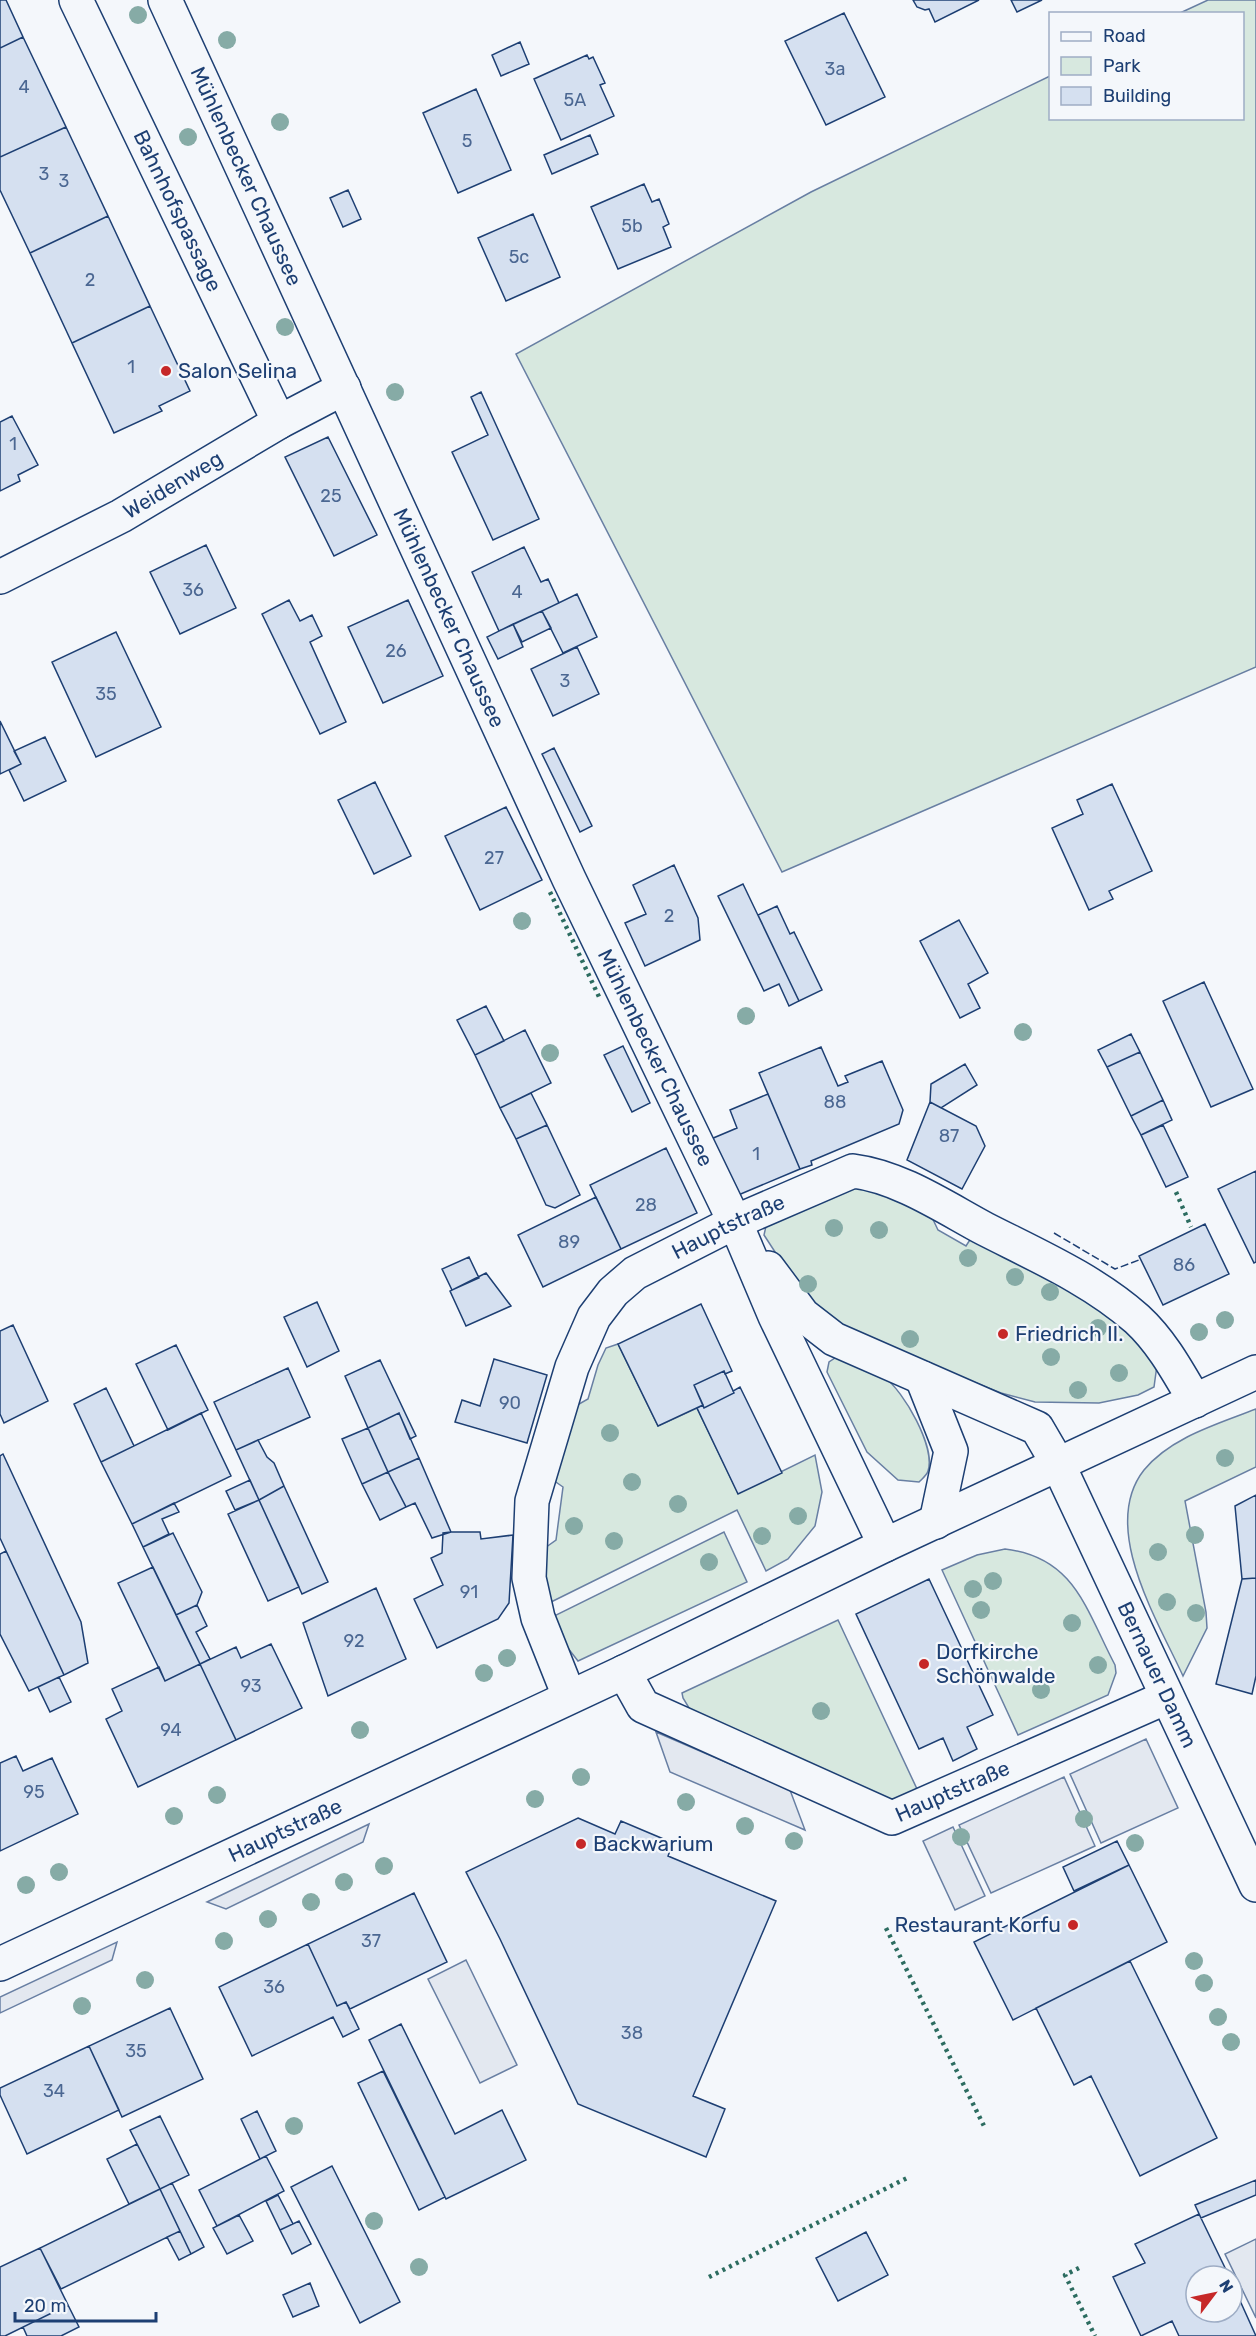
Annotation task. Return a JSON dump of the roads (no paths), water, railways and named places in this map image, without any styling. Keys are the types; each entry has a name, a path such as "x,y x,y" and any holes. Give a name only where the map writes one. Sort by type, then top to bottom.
{"main road":[{"name":"Bahnhofspassage","path":"76,0 279,422"},
{"name":"Mühlenbecker Chaussee","path":"165,0 569,879 737,1227 775,1317 885,1545"},
{"name":"Weidenweg","path":"0,577 121,516 279,422 344,388"},
{"name":"Hauptstraße","path":"569,1696 538,1618 529,1578 532,1501 572,1367 594,1317 613,1292 635,1273 853,1171 874,1173 917,1193 1110,1296 1140,1321 1167,1353 1195,1401"},
{"name":"Mühlenbecker Chaussee","path":"737,1227 803,1314 834,1339 1037,1428 1058,1464"},
{"name":"Hauptstraße","path":"0,1964 624,1672 885,1545 1256,1372"},
{"path":"922,1378 951,1451 936,1522"},
{"name":"Bernauer Damm","path":"1058,1464 1256,1885"},
{"name":"Hauptstraße","path":"624,1672 643,1706 892,1818 1167,1697"}],"place":[{"name":"Salon Selina","path":"166,371"},
{"name":"Friedrich II.","path":"1003,1334"},
{"name":"Dorfkirche Schönwalde","path":"924,1664"},
{"name":"Backwarium","path":"581,1844"},
{"name":"Restaurant Korfu","path":"1073,1925"}]}
